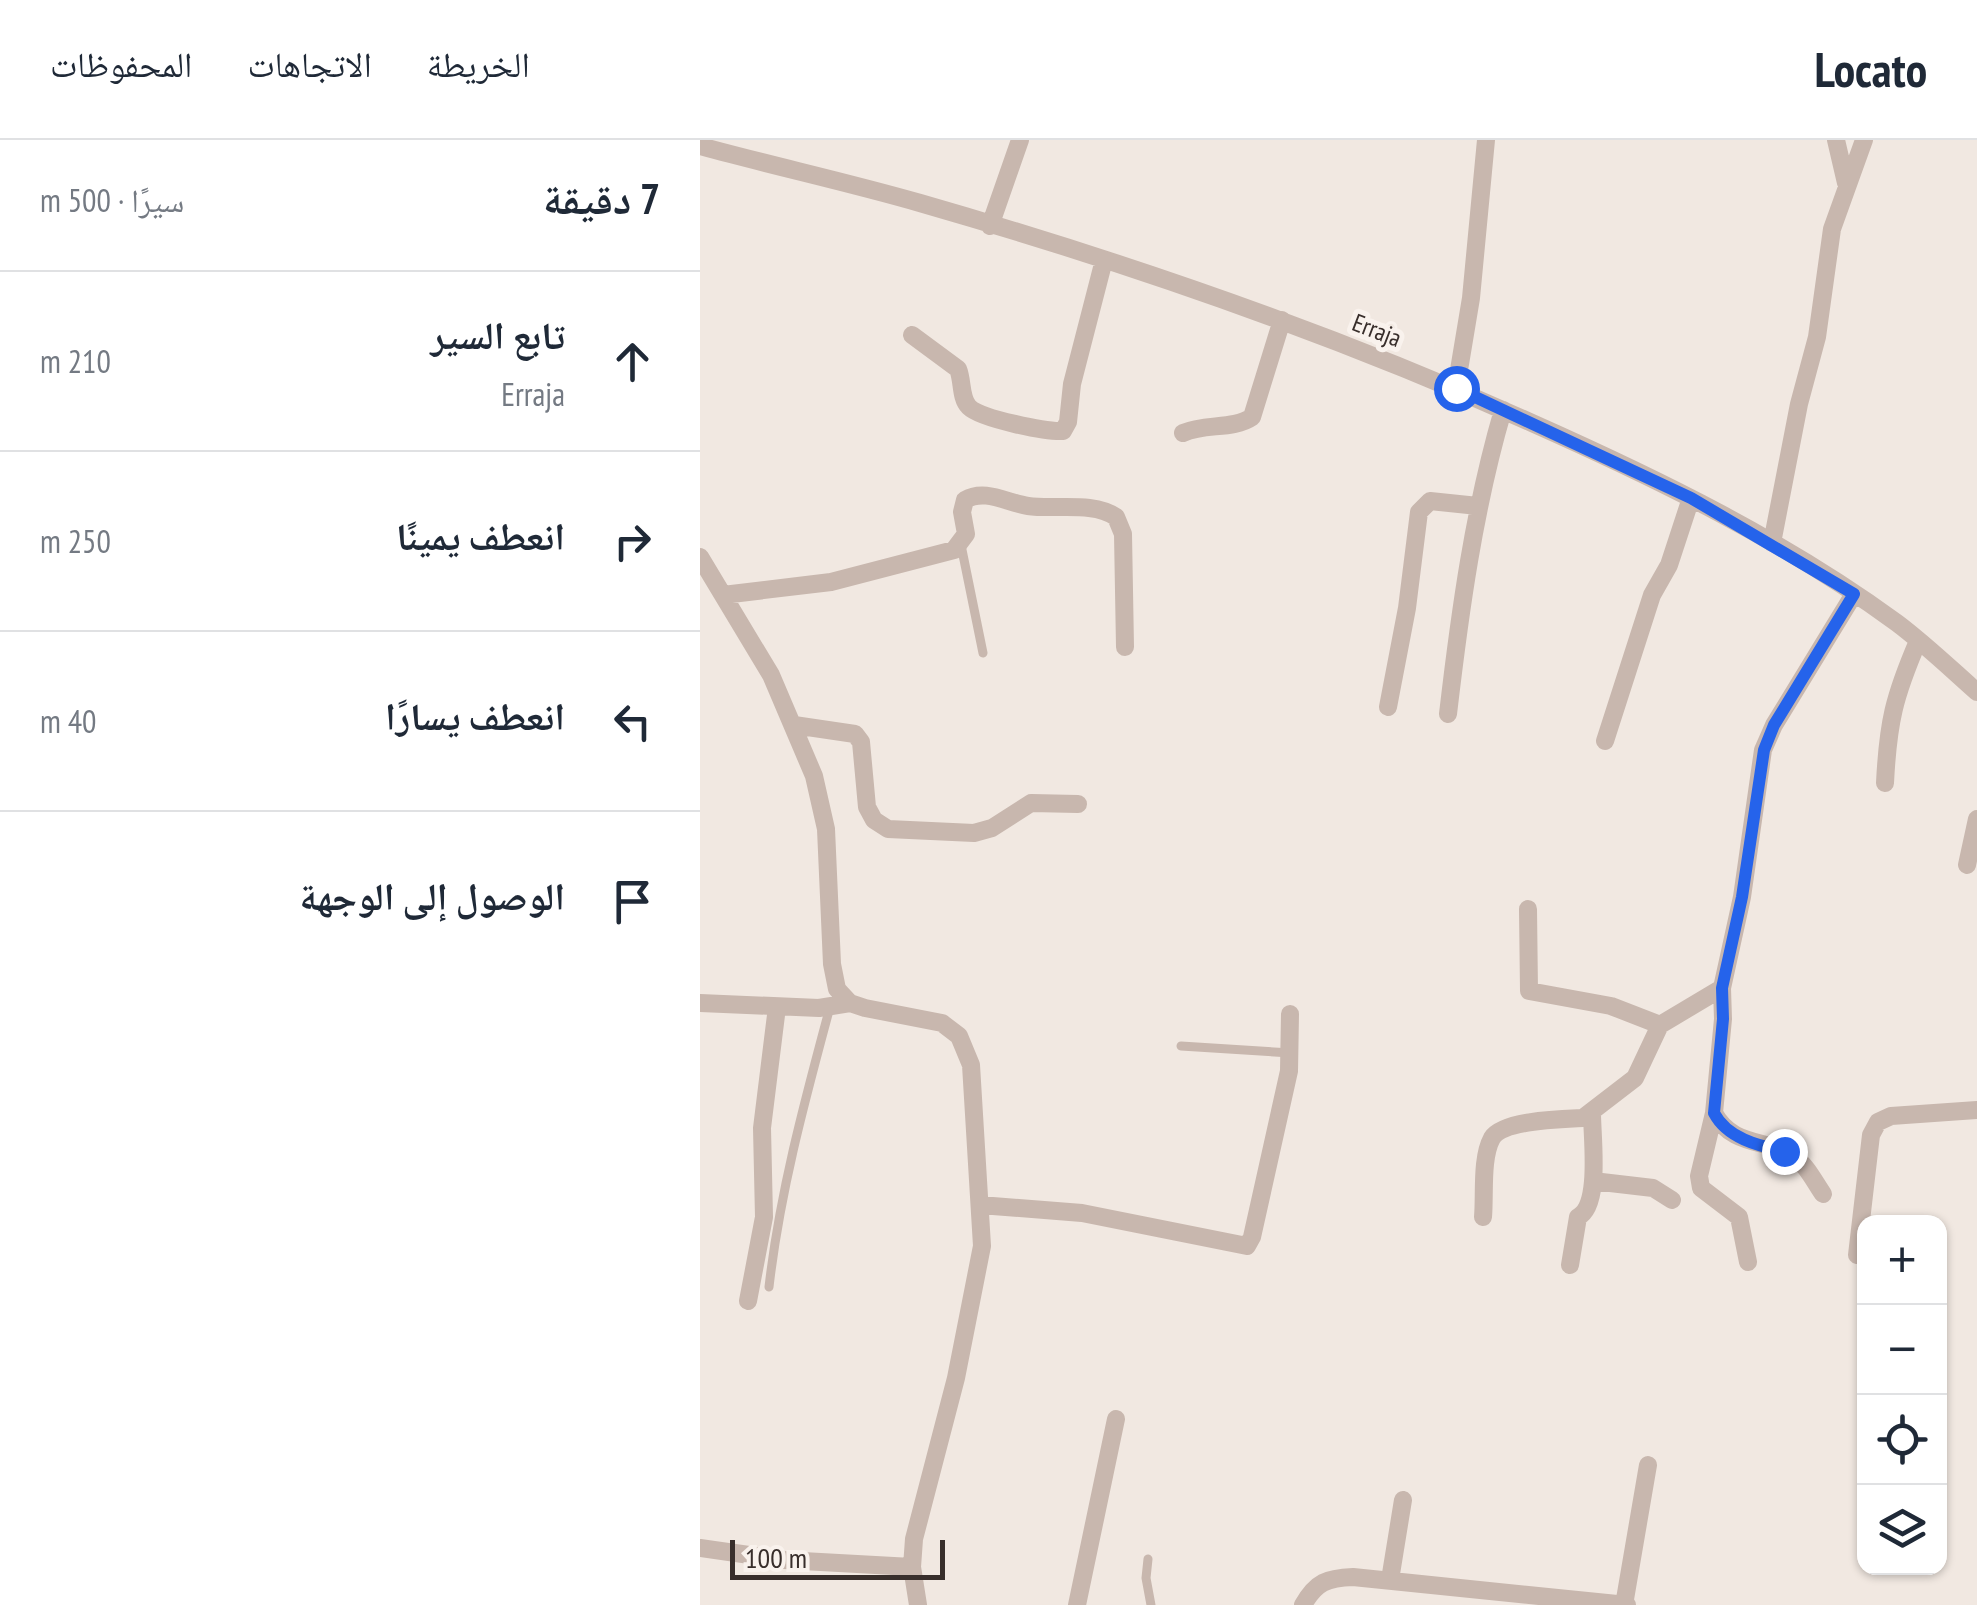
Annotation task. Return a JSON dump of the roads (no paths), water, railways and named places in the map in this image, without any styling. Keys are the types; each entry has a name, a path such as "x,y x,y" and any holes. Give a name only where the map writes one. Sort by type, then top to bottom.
{"street":[{"path":"990,226 1020,140"},
{"path":"1456,388 1471,298 1486,140"},
{"path":"1836,140 1846,184"},
{"path":"1772,543 1822,308 1832,229 1864,140"},
{"name":"Erraja","path":"700,146 853,184 1104,260 1282,320 1456,388 1691,498 1772,543 1854,594 1918,641 1977,692"},
{"path":"912,335 958,369 970,409 985,416 1063,430 1104,260"},
{"path":"1182,433 1205,425 1246,421 1252,416 1282,320"},
{"path":"1448,714 1478,506 1504,410"},
{"path":"723,595 830,582 885,565 931,558 960,545 966,534 963,505 974,495 1030,507 1108,512 1116,517 1123,534 1125,646"},
{"path":"1605,741 1652,595 1668,565 1691,498"},
{"path":"1388,708 1419,512 1430,501 1478,506"},
{"path":"700,557 771,675 822,803 832,976 837,989 850,1003 942,1023 959,1036 971,1065 982,1246 956,1378 922,1500 912,1567 918,1605"},
{"path":"1748,1262 1739,1217 1701,1188 1699,1176 1714,1113 1722,988 1742,897 1764,750 1774,725 1854,594"},
{"path":"1885,783 1894,697 1918,641"},
{"path":"794,725 846,730 858,737 867,807 874,820 888,829 974,834 992,828 1031,803 1078,804"},
{"path":"1966,865 1977,819"},
{"path":"1528,910 1529,991 1612,1006 1660,1025"},
{"path":"1483,1217 1488,1157 1497,1132 1583,1118 1592,1113 1635,1078 1660,1025 1722,988"},
{"path":"700,1003 830,1008 850,1003"},
{"path":"748,1301 764,1217 762,1128 777,1006"},
{"path":"980,1205 1082,1213 1247,1246 1291,1053 1290,1014"},
{"path":"1856,1255 1873,1128 1892,1116 1977,1110"},
{"path":"1570,1265 1578,1218 1586,1214 1593,1200 1592,1113"},
{"path":"1714,1113 1723,1126 1749,1142 1794,1156 1823,1194"},
{"path":"1592,1181 1654,1188 1672,1200"},
{"path":"1077,1605 1116,1419"},
{"path":"1303,1605 1325,1580 1353,1577 1625,1605 1648,1465"},
{"path":"1390,1580 1402,1500"},
{"path":"700,1548 784,1560 912,1567"}],"lane":[{"path":"960,545 983,652"},
{"path":"770,1287 788,1165 830,1008"},
{"path":"1180,1046 1291,1053"},
{"path":"1148,1559 1146,1578 1151,1605"}]}
